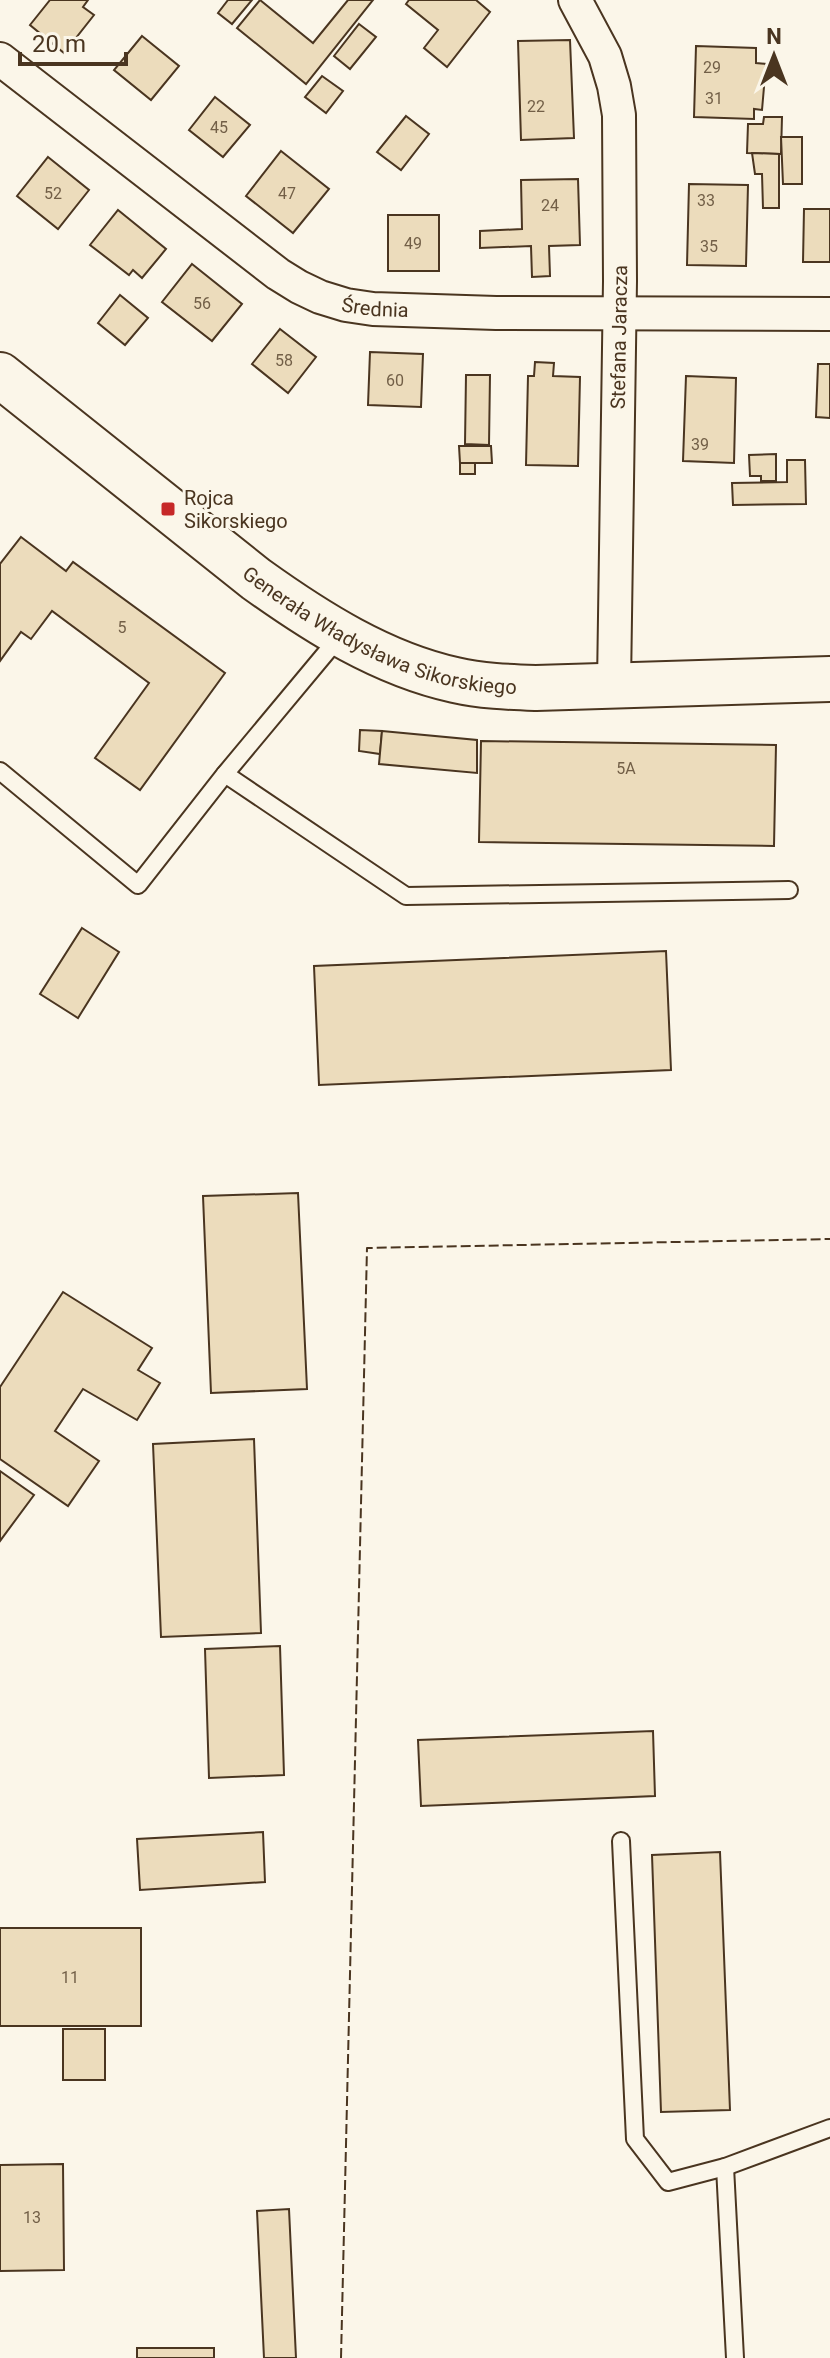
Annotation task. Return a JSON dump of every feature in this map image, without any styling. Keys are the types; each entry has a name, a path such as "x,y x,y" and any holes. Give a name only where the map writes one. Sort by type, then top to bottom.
{"street":[{"name":"Stefana Jaracza","path":"575,0 605,56 619,115 614,684"},
{"name":"Średnia","path":"0,59 278,274 320,297 346,305 373,309 496,313 830,314"},
{"name":"Generała Władysława Sikorskiego","path":"0,375 256,579 341,635 385,656 454,680 493,686 536,688 830,679"}],"lane":[{"path":"0,771 138,885 225,774 341,635"},
{"path":"225,774 406,896 789,890"},
{"path":"621,1841 635,2139 668,2182 725,2167 830,2128"},
{"path":"725,2167 735,2358"}],"building":[{"path":"50,0 88,0 83,7 94,15 64,53 30,25"},
{"path":"228,0 252,0 232,24 218,13"},
{"path":"260,0 313,43 348,0 373,0 306,84 237,28"},
{"path":"409,0 476,0 490,12 447,67 424,48 438,30 406,4"},
{"path":"359,24 376,37 350,69 334,56"},
{"path":"142,36 179,66 151,100 114,70"},
{"path":"570,40 574,138 521,140 518,41"},
{"path":"696,46 756,48 756,63 766,64 762,110 754,109 754,119 694,117"},
{"path":"322,76 343,91 326,113 305,97"},
{"path":"215,97 250,125 223,157 189,130"},
{"path":"406,116 429,134 401,170 377,152"},
{"path":"764,117 782,117 781,154 747,153 748,124 763,124"},
{"path":"781,137 802,137 802,184 783,184"},
{"path":"281,151 329,189 293,233 246,196"},
{"path":"752,153 779,154 779,208 763,208 762,174 755,174"},
{"path":"48,157 89,190 58,229 17,196"},
{"path":"578,179 580,245 549,246 550,276 532,277 531,246 480,248 480,231 522,229 521,180"},
{"path":"689,184 748,185 746,266 687,265"},
{"path":"804,209 830,209 830,262 803,262"},
{"path":"118,210 166,249 142,278 133,270 129,275 90,245"},
{"path":"388,215 439,215 439,271 388,271"},
{"path":"192,264 242,304 212,341 162,302"},
{"path":"120,295 148,318 125,345 98,323"},
{"path":"280,329 316,357 288,393 252,364"},
{"path":"370,352 423,354 421,407 368,405"},
{"path":"535,362 554,363 553,376 580,377 578,466 526,465 528,376 534,376"},
{"path":"818,364 830,364 830,418 816,417"},
{"path":"466,375 490,375 489,445 465,444"},
{"path":"686,376 736,378 734,463 683,461"},
{"path":"459,446 491,446 492,463 460,463"},
{"path":"776,454 776,481 761,481 761,476 750,476 749,455"},
{"path":"787,460 805,460 806,504 733,505 732,483 787,482"},
{"path":"460,463 475,463 475,474 460,474"},
{"path":"21,537 66,571 73,562 225,673 140,790 95,758 149,683 52,611 31,639 21,632 0,661 0,564"},
{"path":"360,730 382,731 380,754 359,751"},
{"path":"382,731 477,740 477,773 379,764"},
{"path":"481,741 776,745 774,846 479,842"},
{"path":"82,928 119,952 78,1018 40,994"},
{"path":"666,951 671,1070 319,1085 314,966"},
{"path":"298,1193 307,1389 211,1393 203,1196"},
{"path":"63,1292 152,1348 138,1370 160,1383 137,1420 83,1389 55,1431 99,1461 68,1506 0,1459 0,1387"},
{"path":"254,1439 261,1633 161,1637 153,1444"},
{"path":"0,1471 34,1495 0,1541"},
{"path":"280,1646 284,1775 209,1778 205,1649"},
{"path":"653,1731 655,1796 421,1806 418,1740"},
{"path":"263,1832 265,1882 140,1890 137,1839"},
{"path":"720,1852 730,2110 661,2112 652,1855"},
{"path":"0,1928 141,1928 141,2026 0,2026"},
{"path":"63,2029 105,2029 105,2080 63,2080"},
{"path":"63,2164 64,2270 0,2271 0,2165"},
{"path":"289,2209 296,2358 264,2358 257,2211"},
{"path":"137,2348 214,2348 214,2358 137,2358"}],"fence":[{"path":"341,2358 367,1248 830,1239"}],"place":[{"name":"Rojca Sikorskiego","path":"168,509"}]}
